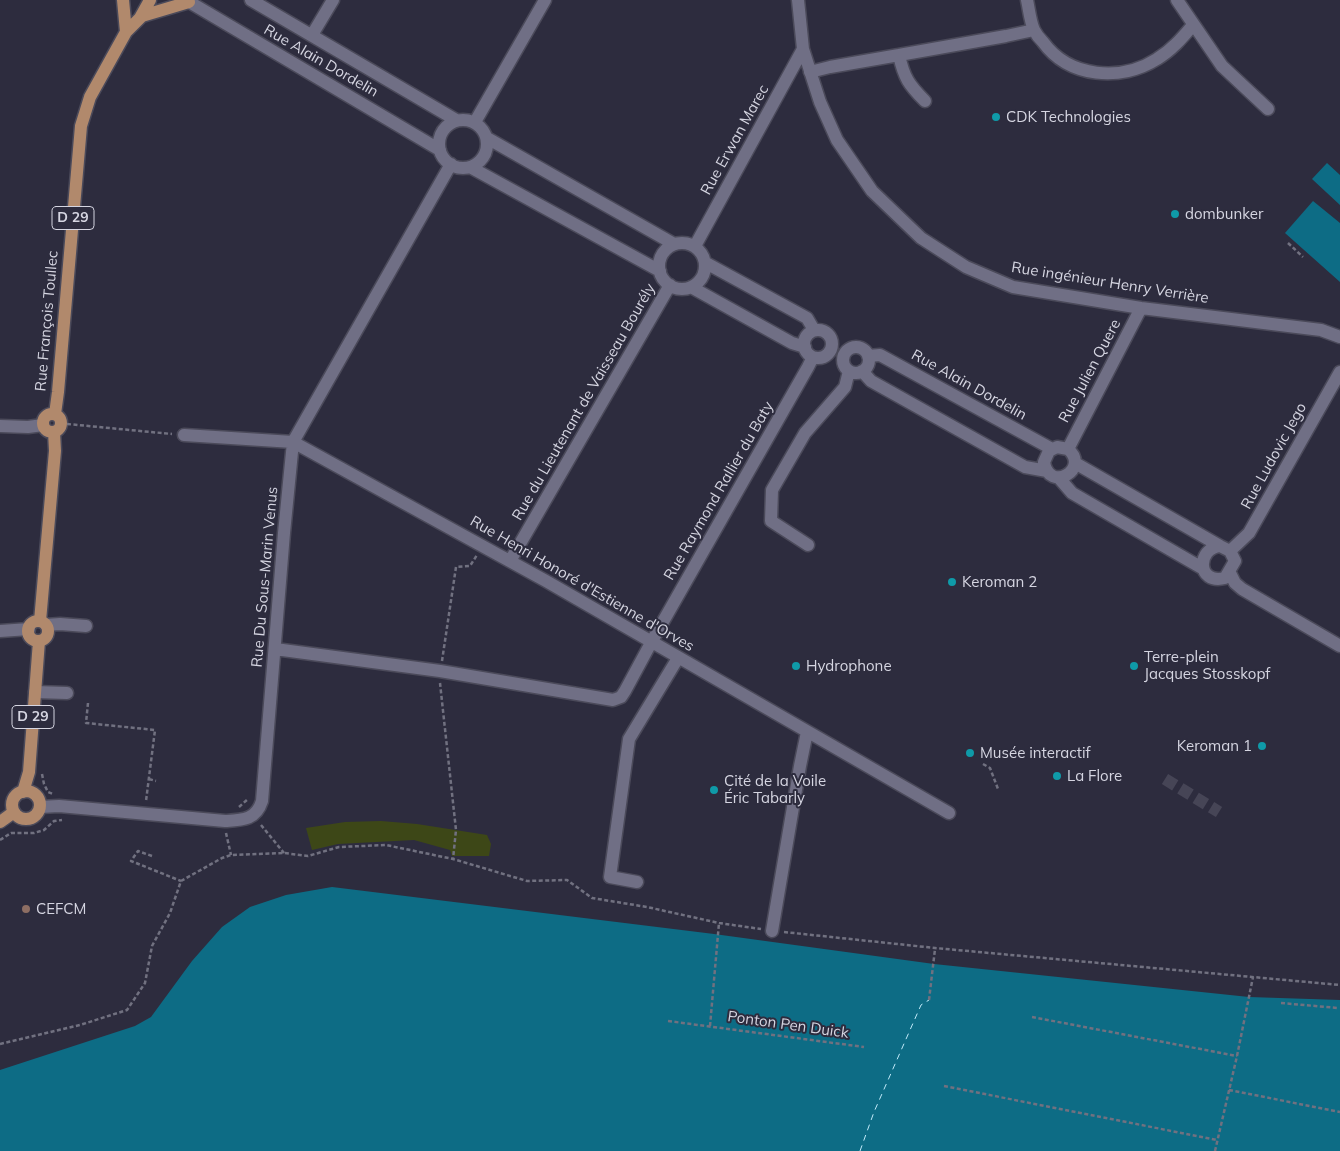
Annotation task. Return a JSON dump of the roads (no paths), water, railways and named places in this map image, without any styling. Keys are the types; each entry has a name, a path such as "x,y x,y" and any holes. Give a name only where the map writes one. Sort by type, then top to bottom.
{"main road":[{"path":"123,0 126,32"},
{"name":"Rue François Toullec","path":"49,428 59,428 61,422 58,416 54,414 58,392 82,126 90,97 126,32 142,16 150,0"},
{"path":"142,16 188,1"},
{"path":"43,623 32,624 29,629 30,636 35,640 44,639 48,629 43,623 55,451 49,428"},
{"name":"D 29","path":"23,792 29,772 39,641"},
{"path":"32,792 39,798 40,807 37,815 29,819 20,818 12,807 14,799 19,793 32,792"},
{"path":"0,822 14,812"}],"street":[{"name":"Rue Alain Dordelin","path":"252,0 456,120 462,119 476,122"},
{"path":"312,35 333,0"},
{"path":"451,164 457,167 470,167 482,159 486,153 488,146 487,138 481,126 476,122 545,0"},
{"name":"Rue ingénieur Henry Verrière","path":"798,0 803,49 820,102 837,140 872,191 921,238 966,267 1013,287 1141,308 1320,330 1340,337"},
{"path":"1027,0 1034,30 1048,49 1067,64 1089,71 1111,74 1132,71 1156,60 1174,47 1193,25"},
{"path":"1177,0 1222,66 1268,109"},
{"name":"Rue Alain Dordelin","path":"188,1 440,150 442,156 451,164"},
{"path":"810,72 1034,30"},
{"name":"Rue Erwan Marec","path":"695,246 803,49"},
{"path":"899,55 903,73 912,88 925,102"},
{"path":"440,150 440,135 449,124 456,120"},
{"path":"487,138 674,244"},
{"name":"Rue Du Sous-Marin Venus","path":"40,807 59,806 225,821 242,820 253,816 260,808 293,442 451,164"},
{"path":"470,167 660,271"},
{"path":"681,242 695,246 704,256 706,263 702,278 698,283 684,289 670,285 665,281 660,271 660,258 668,247 674,244 681,242"},
{"path":"706,263 807,318 814,330"},
{"name":"Rue du Lieutenant de Vaisseau Bourély","path":"510,561 670,285"},
{"path":"691,287 792,343 851,369 1025,467 1047,471 1054,477 1059,478 1068,474 1075,463 1075,457 1068,449 1052,448 1044,462 1047,471"},
{"name":"Rue Julien Quere","path":"1068,449 1141,308"},
{"path":"814,330 823,331 831,340 831,348 814,354 805,339 814,330"},
{"path":"831,340 851,348"},
{"path":"859,347 866,352 868,365 851,369 843,356 851,348 859,347"},
{"name":"Rue Raymond Rallier du Baty","path":"275,649 440,671 613,700 620,697 626,691 652,641 814,354"},
{"name":"Rue Alain Dordelin","path":"868,356 880,355 1052,448"},
{"path":"808,545 771,521 772,490 805,433 844,388 851,369"},
{"name":"Rue Ludovic Jego","path":"1225,549 1249,533 1340,372"},
{"path":"0,426 49,428"},
{"name":"Rue Henri Honoré d'Estienne d'Orves","path":"184,435 293,442 652,641 678,658 948,813"},
{"path":"1059,478 1072,493 1202,568 1209,577 1219,580 1225,578 1235,560 1225,549 1075,463"},
{"path":"1202,568 1202,562 1210,549 1215,547 1225,549"},
{"path":"1229,571 1235,583 1242,589 1340,646"},
{"path":"43,623 86,626"},
{"path":"0,631 29,629"},
{"path":"637,882 610,877 628,739 678,658"},
{"path":"35,692 67,693"},
{"path":"772,931 807,732"}],"water":[{"path":"1327,163 1340,175 1340,205 1312,179"},
{"path":"1313,201 1340,223 1340,282 1285,233"},
{"path":"332,887 714,934 934,964 1249,997 1340,1000 1340,1151 0,1151 0,1070 135,1026 151,1017 192,961 222,927 250,907 286,895"}],"tunnel":[{"path":"1165,779 1219,812"}],"place":[{"name":"CDK Technologies","path":"996,117"},
{"name":"dombunker","path":"1175,214"},
{"name":"Keroman 2","path":"952,582"},
{"name":"Hydrophone","path":"796,666"},
{"name":"Terre-plein Jacques Stosskopf","path":"1134,666"},
{"name":"Keroman 1","path":"1262,746"},
{"name":"Musée interactif","path":"970,753"},
{"name":"La Flore","path":"1057,776"},
{"name":"Cité de la Voile Éric Tabarly","path":"714,790"},
{"name":"CEFCM","path":"26,909"}]}
